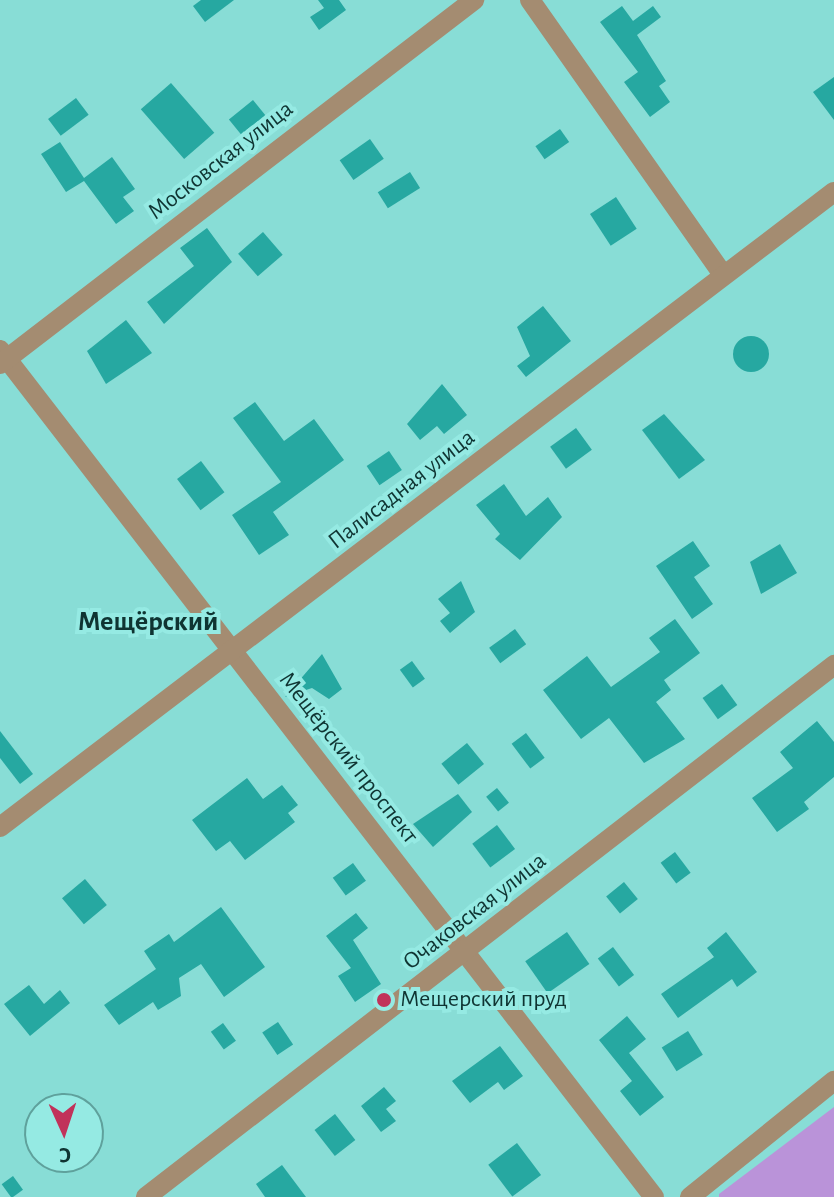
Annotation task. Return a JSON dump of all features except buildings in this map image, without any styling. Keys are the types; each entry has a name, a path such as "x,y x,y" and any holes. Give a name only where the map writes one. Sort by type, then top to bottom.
{"street":[{"name":"Московская улица","path":"2,358 474,0"},
{"path":"530,0 722,273"},
{"name":"Палисадная улица","path":"0,827 234,654 722,273 834,192"},
{"name":"Мещёрский проспект","path":"2,358 654,1197"},
{"name":"Очаковская улица","path":"146,1197 466,953 834,665"},
{"path":"690,1197 834,1081"}],"shaded area":[{"path":"834,1107 834,1197 719,1197 719,1194"}],"place":[{"name":"Мещерский пруд","path":"384,1000"}],"district":[{"name":"Мещёрский","path":"148,622"}]}
